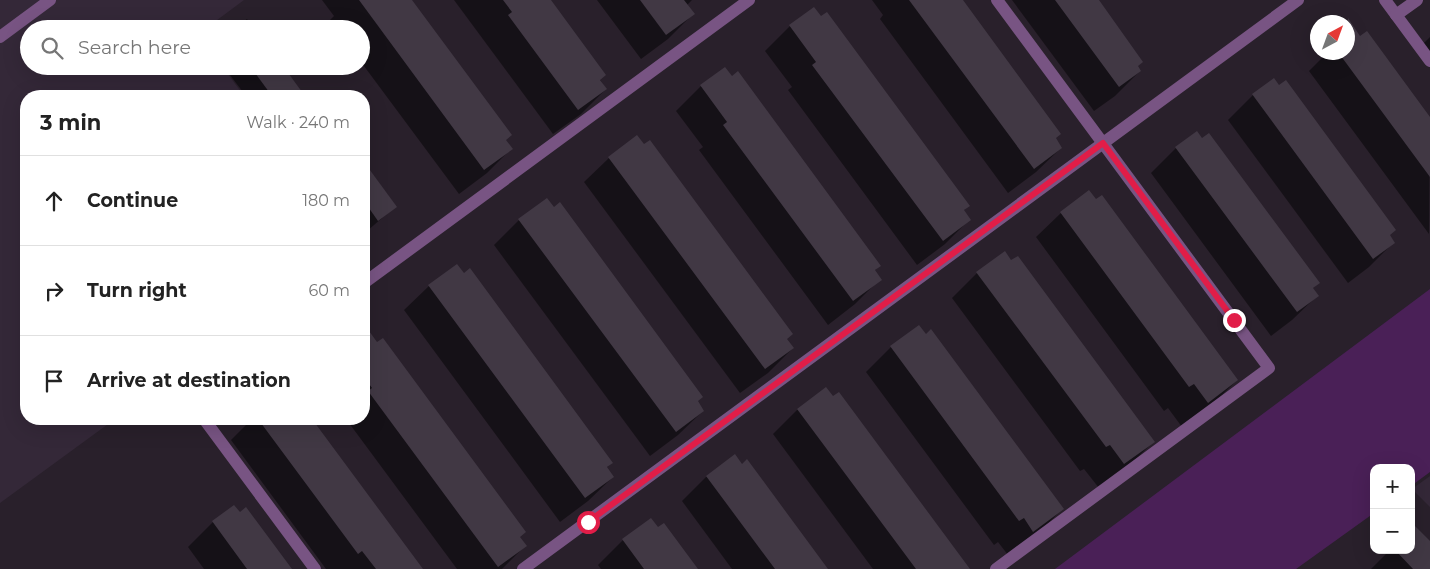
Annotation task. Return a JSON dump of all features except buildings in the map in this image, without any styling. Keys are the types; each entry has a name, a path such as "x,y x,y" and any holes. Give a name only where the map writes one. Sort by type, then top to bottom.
{"lane":[{"path":"23,20 50,0"},
{"path":"370,279 749,0"},
{"path":"996,569 1269,368 997,0"},
{"path":"523,569 1298,0"},
{"path":"1385,0 1430,61"},
{"path":"1396,16 1417,0"},
{"path":"0,37 20,22"},
{"path":"208,425 315,569"}],"shaded area":[{"path":"0,0 244,0 217,20 20,20 20,75 229,75 240,90 20,90 20,425 107,425 0,503"},
{"path":"1430,289 1430,472 1415,483 1415,464 1370,464 1370,516 1296,569 1055,569"},
{"path":"1430,476 1430,507 1415,492 1415,487"}],"route":[{"path":"588,522 1103,143 1234,320"}]}
